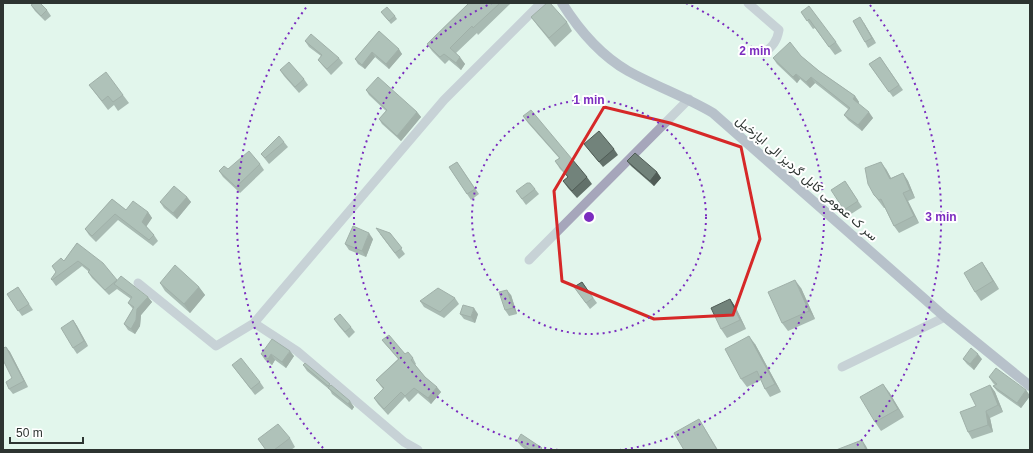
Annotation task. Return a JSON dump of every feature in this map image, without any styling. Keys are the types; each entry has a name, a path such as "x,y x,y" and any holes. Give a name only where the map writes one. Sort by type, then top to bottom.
{"main road":[{"name":"سر ک عمومی کابل گردیز الی ایازخیل","path":"562,3 578,28 606,54 627,71 689,99 713,113 945,318 1030,386"}],"street":[{"path":"138,283 216,346 254,323 444,100 541,3"},
{"path":"748,3 778,30 778,37 773,46 764,53"},
{"path":"529,260 689,99"},
{"path":"842,367 945,318"},
{"path":"254,323 297,351 404,442 418,450"}],"highlighted area":[{"path":"604,107 670,123 741,147 760,239 733,315 654,319 562,281 554,191"}],"building":[{"path":"34,3 40,3 47,10 41,16 31,5"},
{"path":"469,3 500,3 473,28 472,26 450,48 460,57 456,63 444,54 440,57 427,44"},
{"path":"547,3 550,3 567,22 549,38 531,17"},
{"path":"809,6 836,42 829,47 809,19 807,21 801,12"},
{"path":"387,7 395,16 389,21 381,12"},
{"path":"860,17 872,38 865,42 853,21"},
{"path":"379,31 399,49 386,64 372,52 362,65 355,59"},
{"path":"311,34 339,58 327,69 318,60 322,55 305,41"},
{"path":"790,42 801,56 819,71 855,96 853,99 869,112 858,125 844,115 850,108 811,77 806,82 796,74 793,77 773,58"},
{"path":"880,57 899,85 889,92 869,64"},
{"path":"289,62 304,79 295,87 280,70"},
{"path":"106,72 123,95 113,102 108,96 102,101 89,85"},
{"path":"378,77 417,112 397,136 379,119 387,110 366,90"},
{"path":"531,110 587,177 572,191 563,181 568,177 555,161 560,158 523,116"},
{"path":"599,131 614,149 599,162 584,144"},
{"path":"279,136 284,142 265,158 261,154"},
{"path":"249,151 260,164 236,187 219,171 224,166 228,169"},
{"path":"635,153 657,172 650,181 627,161"},
{"path":"457,162 475,189 467,194 449,167"},
{"path":"881,162 890,179 903,173 910,190 903,193 914,216 894,226 881,199 879,200 874,195 868,184 865,168"},
{"path":"845,181 858,201 844,210 831,190"},
{"path":"527,183 530,183 535,189 522,199 516,191"},
{"path":"174,186 187,197 173,213 160,202"},
{"path":"112,199 126,210 133,201 148,212 142,222 154,235 149,240 115,214 92,236 85,229"},
{"path":"353,226 369,233 362,251 345,244"},
{"path":"376,228 390,233 402,248 395,253"},
{"path":"77,243 103,263 117,280 105,290 88,272 90,270 78,261 52,280 51,279 56,272 52,266 61,258 64,261"},
{"path":"982,262 993,281 975,292 964,273"},
{"path":"175,265 199,287 184,304 160,283"},
{"path":"121,276 148,297 137,309 136,320 131,329 124,324 134,307 128,303 132,297 114,284"},
{"path":"795,280 809,311 782,323 768,292"},
{"path":"582,282 593,298 586,303 574,287"},
{"path":"18,287 29,304 18,311 7,294"},
{"path":"438,288 455,298 440,312 420,301"},
{"path":"507,290 513,308 505,310 499,292"},
{"path":"730,299 740,320 721,329 711,308"},
{"path":"463,305 474,308 471,317 460,314"},
{"path":"340,314 351,327 345,332 334,319"},
{"path":"73,320 84,341 73,348 61,328"},
{"path":"389,335 405,354 408,352 413,358 411,360 425,377 437,387 428,398 414,388 405,396 401,392 384,409 374,398 384,388 376,380 399,359 382,340"},
{"path":"749,336 775,384 765,389 757,371 741,379 725,349"},
{"path":"272,339 290,351 282,362 271,354 268,359 261,354"},
{"path":"6,347 24,381 9,389 6,382 12,378 3,360 3,348"},
{"path":"971,348 978,354 970,364 963,359"},
{"path":"241,358 260,382 251,389 232,365"},
{"path":"305,363 330,384 328,386 303,365"},
{"path":"996,368 1026,390 1017,403 993,386 997,384 989,377"},
{"path":"883,384 898,409 875,422 860,397"},
{"path":"331,385 350,401 348,404 328,388"},
{"path":"990,385 998,405 986,411 988,425 968,432 960,412 976,406 970,394"},
{"path":"699,419 717,450 684,450 674,433"},
{"path":"278,424 290,438 274,450 266,450 258,439"},
{"path":"521,434 542,448 540,450 531,450 517,441"},
{"path":"862,440 866,450 836,450"}]}
